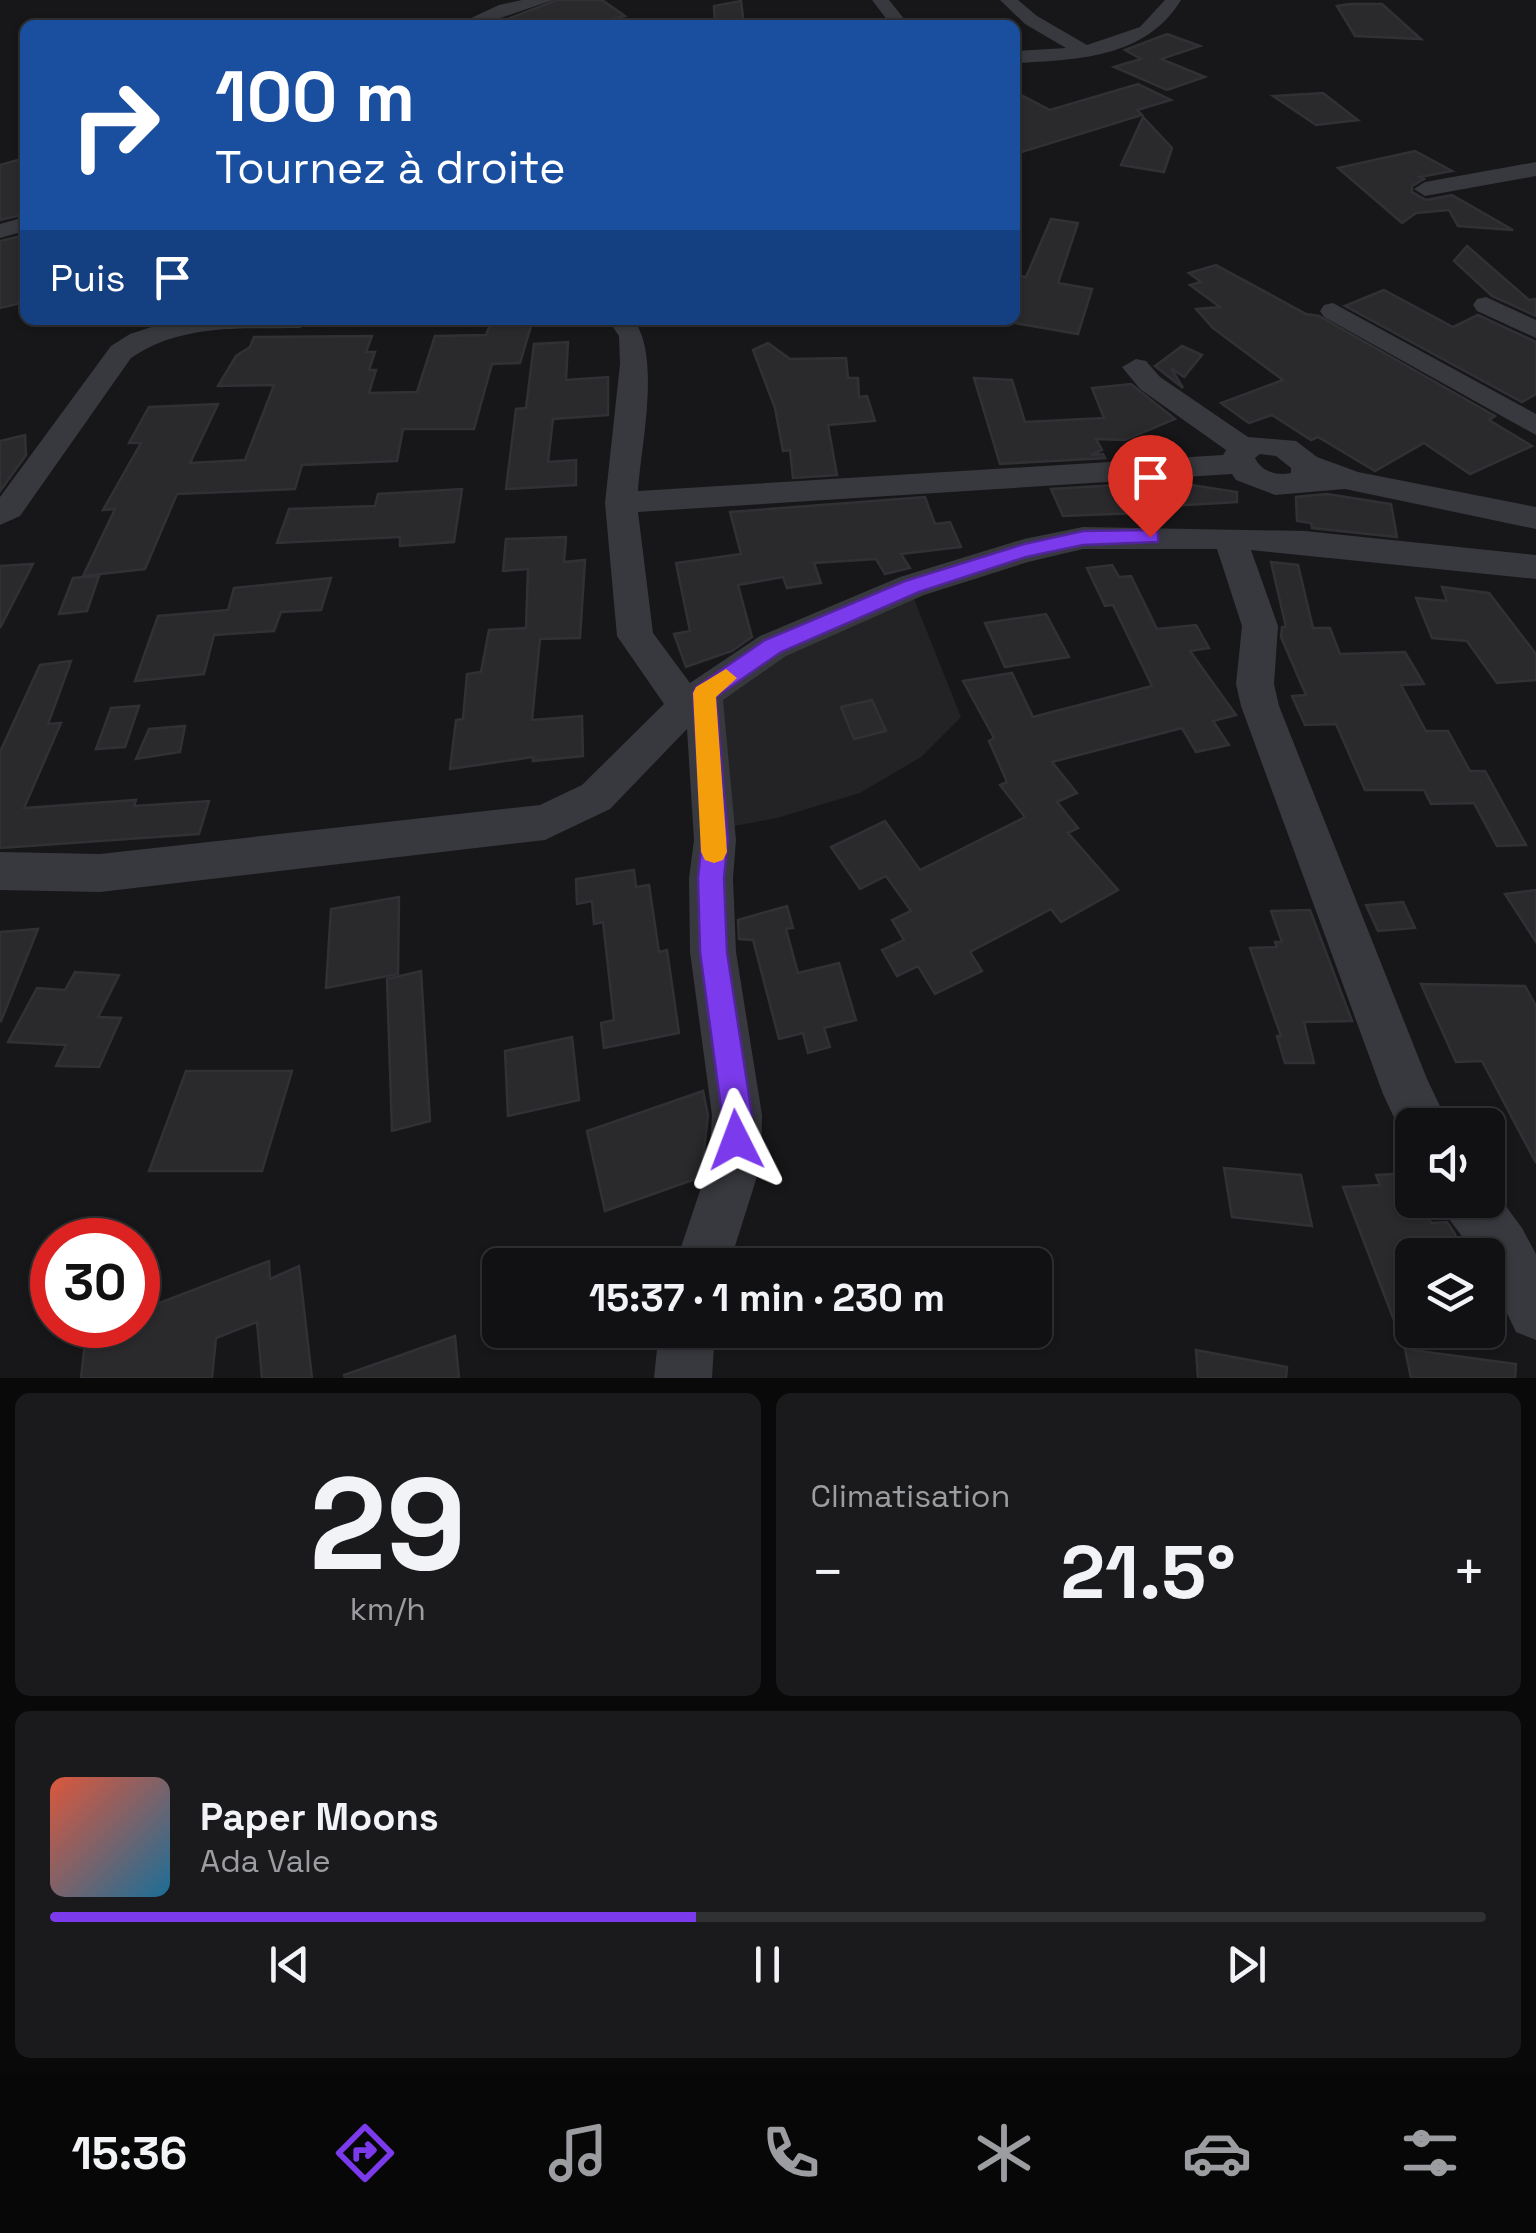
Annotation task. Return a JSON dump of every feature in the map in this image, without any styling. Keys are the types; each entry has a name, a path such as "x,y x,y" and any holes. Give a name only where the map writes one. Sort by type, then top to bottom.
{"street":[{"path":"478,20 546,0"},
{"path":"880,0 896,20"},
{"path":"1008,0 1031,20 1084,50"},
{"path":"1020,56 1084,50 1128,39 1160,20 1172,0"},
{"path":"1424,190 1536,169"},
{"path":"1486,305 1536,330"},
{"path":"1333,311 1536,426"},
{"path":"0,514 9,508 121,352 143,335 202,325"},
{"path":"624,325 632,336 634,364 621,503 635,636 695,699 715,840 711,878 714,952 737,1115 735,1164 708,1248"},
{"path":"1136,367 1150,384 1242,456 1247,474 1275,485 1304,473 1536,518"},
{"path":"621,503 1242,456"},
{"path":"0,871 100,873 544,822 596,797 695,699 773,646 912,586 1024,551 1083,538 1304,542 1536,567"},
{"path":"1230,538 1260,626 1255,684 1260,706 1415,1108"},
{"path":"1481,1218 1502,1247 1536,1312"},
{"path":"683,1378 686,1348"}],"shaded area":[{"path":"912,594 961,717 921,757 860,793 777,818 728,827 720,694 808,643"}],"building":[{"path":"557,0 602,0 625,16 606,20 505,20"},
{"path":"741,1 743,20 715,20 714,6"},
{"path":"1382,4 1421,39 1355,36 1337,6"},
{"path":"1167,34 1200,46 1161,59 1205,77 1167,90 1114,67 1141,59 1125,50"},
{"path":"1138,84 1171,100 1137,110 1142,115 1020,152 1020,95 1050,110"},
{"path":"1323,93 1358,120 1316,125 1273,96"},
{"path":"1143,117 1172,148 1164,172 1121,165"},
{"path":"1415,151 1452,171 1420,177 1424,179 1412,186 1412,192 1426,200 1452,195 1513,230 1458,226 1449,210 1416,213 1402,223 1338,168"},
{"path":"20,159 20,215 0,220 0,165"},
{"path":"1051,219 1078,223 1058,283 1092,289 1078,334 1020,324 1020,276 1026,277"},
{"path":"20,236 20,303 0,308 0,241"},
{"path":"1467,246 1529,300 1536,299 1536,316 1492,296 1454,261"},
{"path":"1216,265 1306,314 1319,316 1495,416 1489,420 1532,446 1470,474 1424,443 1375,471 1318,437 1311,440 1272,415 1249,423 1221,403 1283,380 1213,328 1196,309 1220,307 1190,285 1201,282 1189,273"},
{"path":"1384,290 1453,327 1478,315 1536,342 1536,394 1522,402 1345,306"},
{"path":"490,325 531,326 520,363 492,364 474,429 403,429 397,461 302,465 295,489 177,494 145,569 83,576 115,509 103,510 141,443 129,443 149,407 218,404 190,463 245,460 274,385 218,386 236,356 250,347 254,337 372,336 366,352 375,352 369,370 376,370 369,393 417,392 435,336 486,335"},
{"path":"568,342 566,380 608,377 608,415 553,419 548,462 576,460 576,485 506,489 516,409 526,408 534,344"},
{"path":"768,343 790,359 846,358 848,378 858,378 859,397 867,396 875,421 828,425 837,475 793,478 790,450 783,451 775,408 753,350"},
{"path":"1182,346 1202,355 1184,377 1171,368 1183,388 1155,366"},
{"path":"974,378 1012,380 1025,422 1104,418 1092,388 1131,384 1175,419 1125,440 1096,439 1102,450 1091,455 1103,454 1105,458 1000,464"},
{"path":"25,435 26,455 0,491 0,441"},
{"path":"1172,482 1237,492 1237,502 1135,508 1138,513 1063,516 1051,489"},
{"path":"462,489 454,542 400,546 400,537 277,543 289,509 375,506 378,494"},
{"path":"1327,494 1391,504 1397,537 1312,528 1311,523 1297,521 1296,497"},
{"path":"925,497 935,524 950,522 961,547 901,554 910,568 885,574 876,559 814,563 821,583 787,588 783,577 738,585 752,637 732,651 686,667 674,634 690,631 676,563 741,554 730,512"},
{"path":"566,537 564,562 585,560 580,638 540,639 532,720 582,716 583,756 533,761 533,757 450,769 456,720 463,719 467,674 481,672 489,630 526,628 528,569 503,571 506,539"},
{"path":"1271,562 1298,565 1313,628 1330,628 1340,654 1405,652 1424,684 1401,685 1426,731 1448,731 1470,771 1485,771 1526,845 1497,846 1474,803 1431,804 1424,790 1365,790 1336,724 1305,725 1292,696 1306,695 1281,637 1282,627 1286,627"},
{"path":"33,564 0,628 0,566"},
{"path":"1112,565 1119,577 1131,576 1157,629 1196,625 1209,648 1190,651 1236,715 1213,721 1229,745 1196,752 1182,728 1052,762 1077,793 1057,802 1078,828 1068,833 1118,890 1061,922 1051,909 970,952 982,971 935,994 918,966 897,976 882,950 904,940 892,920 911,911 886,876 860,889 831,847 885,821 920,870 1025,817 1000,785 1007,782 989,741 994,738 963,681 1012,673 1033,717 1152,686 1113,605 1105,606 1087,568"},
{"path":"99,576 87,611 59,614 73,578"},
{"path":"331,578 321,610 281,612 274,631 214,635 204,674 135,681 158,616 228,610 234,588"},
{"path":"1442,587 1489,593 1536,654 1536,680 1497,683 1467,641 1432,638 1416,598 1447,601"},
{"path":"1046,614 1069,657 1005,667 985,623"},
{"path":"71,661 48,724 61,723 24,808 136,800 134,806 209,801 199,834 0,848 0,752 40,665"},
{"path":"872,700 886,731 854,739 841,707"},
{"path":"139,706 125,747 96,749 111,708"},
{"path":"185,726 180,752 136,759 149,729"},
{"path":"634,870 636,887 649,885 659,952 667,950 679,1033 604,1048 601,1023 614,1020 603,922 594,924 592,901 577,904 576,879"},
{"path":"1536,890 1536,942 1505,894"},
{"path":"399,897 398,974 326,988 331,909"},
{"path":"1403,902 1415,928 1378,931 1366,905"},
{"path":"787,906 793,928 786,929 798,973 839,963 856,1020 824,1028 830,1047 808,1053 803,1033 779,1039 753,940 739,939 738,920"},
{"path":"1310,910 1352,1021 1304,1022 1314,1063 1285,1063 1277,1036 1281,1036 1250,948 1277,947 1275,942 1282,942 1271,911"},
{"path":"38,929 1,1021 0,932"},
{"path":"421,971 430,1121 392,1131 387,979"},
{"path":"75,972 119,975 98,1017 121,1018 99,1067 56,1066 66,1045 8,1042 37,988 65,990"},
{"path":"1421,984 1525,986 1536,1006 1536,1163 1482,1061 1456,1062"},
{"path":"572,1037 579,1100 508,1116 505,1051"},
{"path":"186,1071 292,1071 262,1171 149,1171"},
{"path":"703,1091 708,1115 701,1177 605,1211 587,1131"},
{"path":"1224,1168 1301,1175 1312,1226 1232,1217"},
{"path":"1395,1174 1395,1218 1447,1222 1456,1238 1395,1238 1395,1323 1343,1187 1380,1185 1376,1175"},
{"path":"269,1261 270,1279 299,1266 312,1378 262,1378 257,1322 216,1338 212,1378 81,1378 84,1348 160,1348 160,1303"},
{"path":"455,1336 459,1378 345,1378 344,1375"},
{"path":"1405,1349 1516,1364 1515,1378 1411,1378"},
{"path":"1196,1350 1287,1367 1286,1378 1198,1378"}],"slow traffic":[{"path":"714,852 704,693 726,678"}],"route":[{"path":"736,1140 737,1115 714,952 711,878 715,840 704,693 773,646 912,586 1024,551 1083,538 1150,537"}]}
